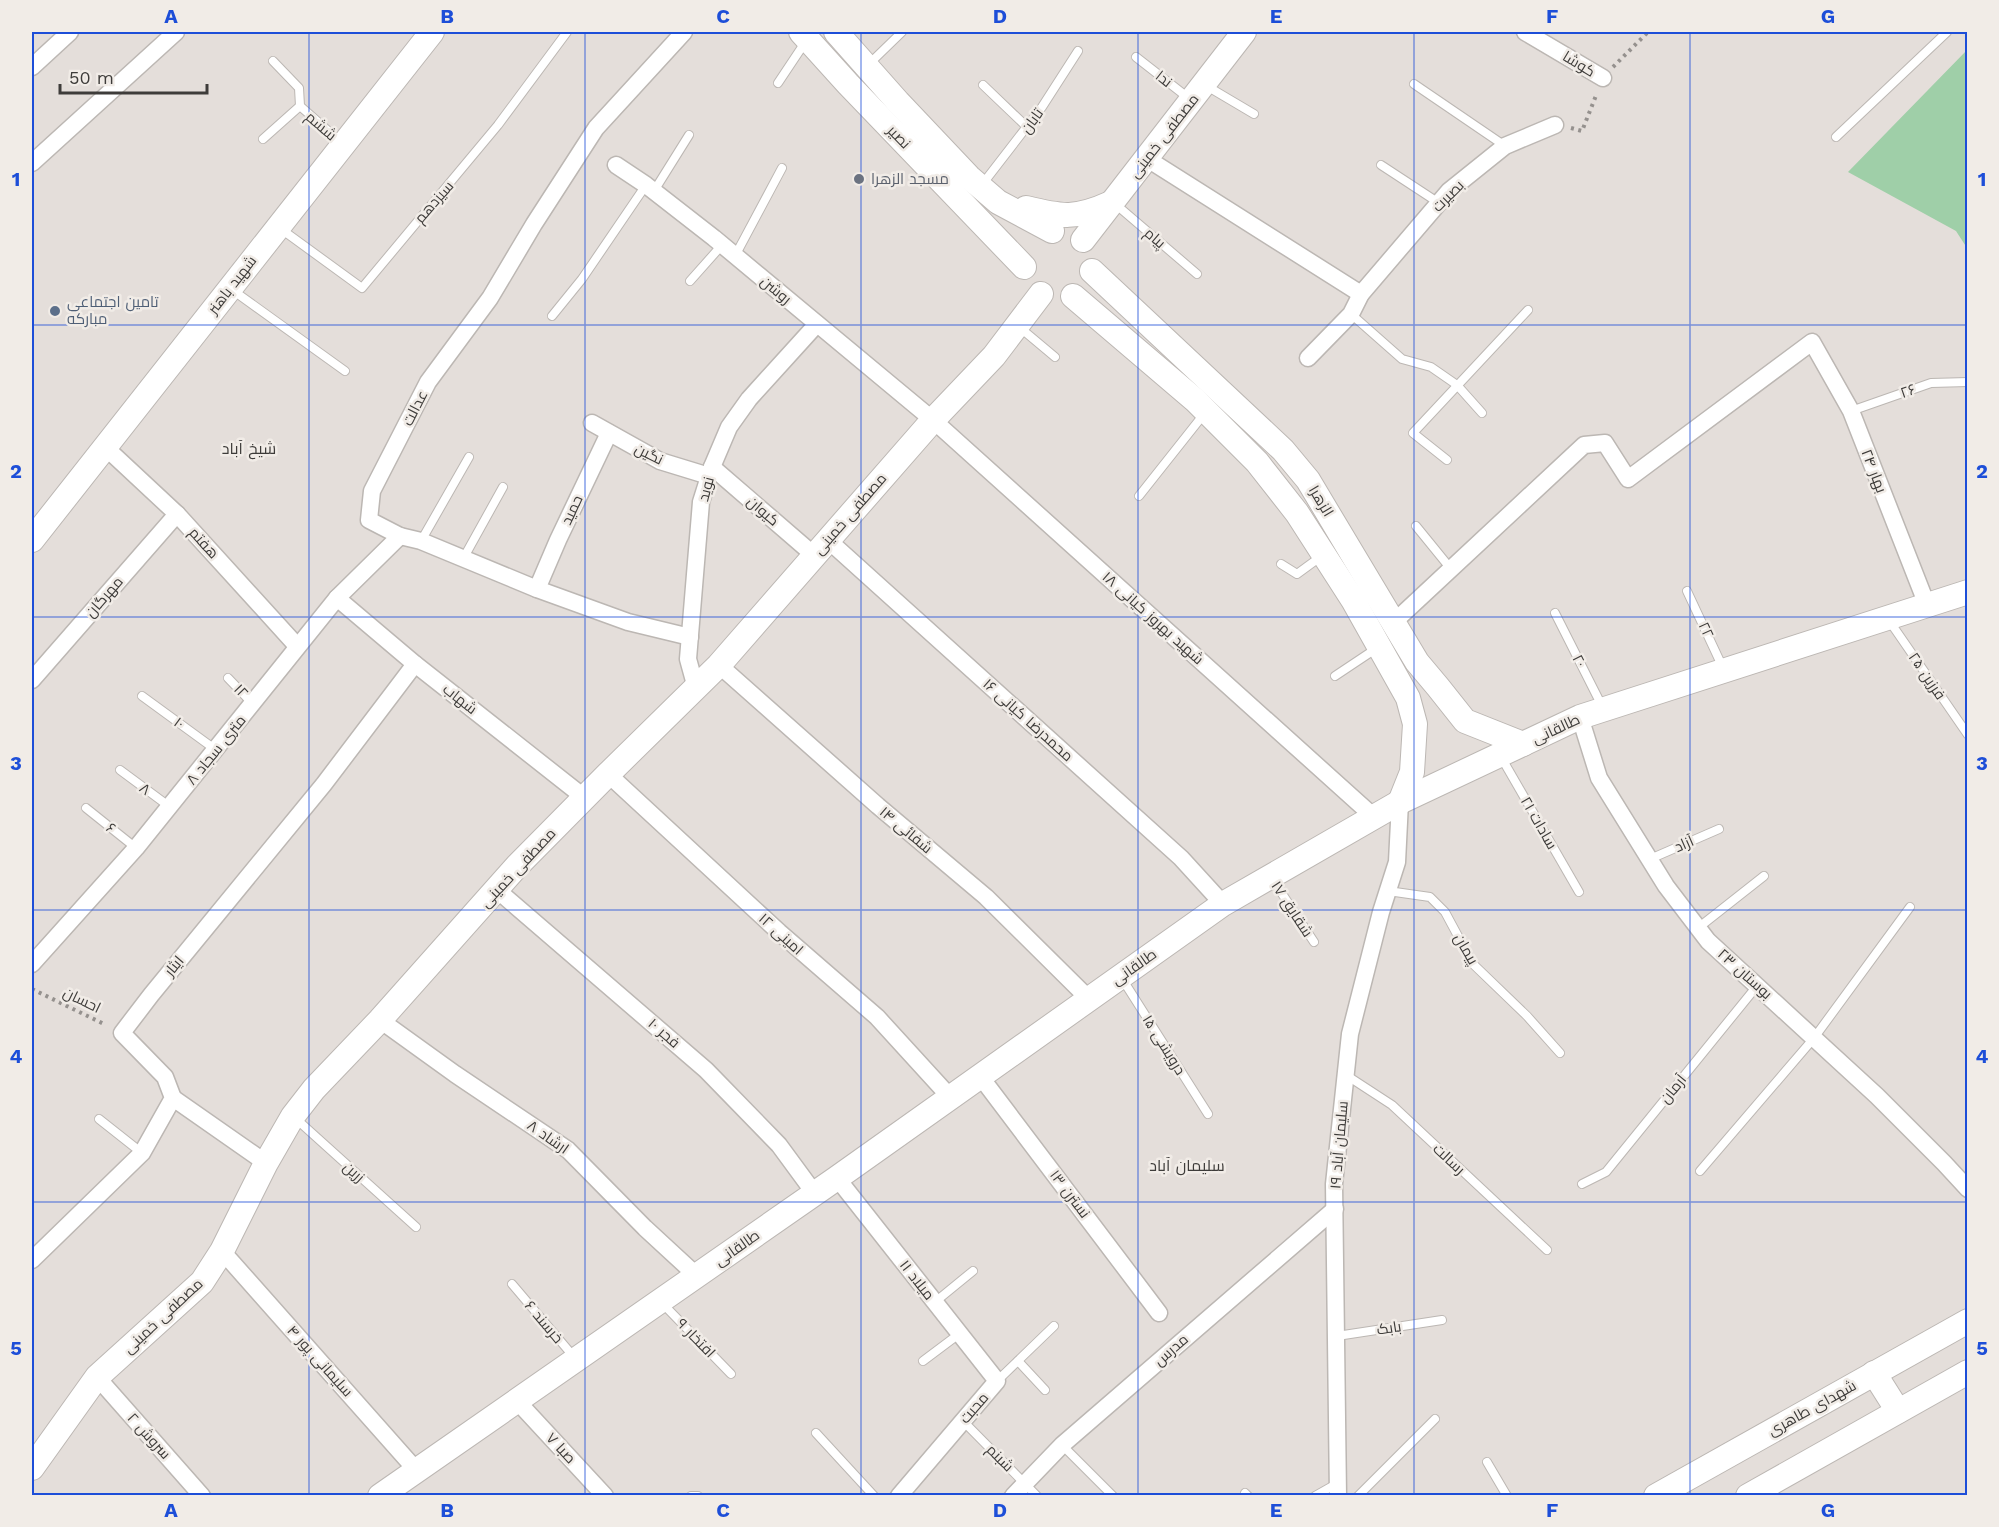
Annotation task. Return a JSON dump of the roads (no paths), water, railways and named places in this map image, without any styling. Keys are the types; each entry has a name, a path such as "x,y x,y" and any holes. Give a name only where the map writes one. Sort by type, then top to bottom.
{"street":[{"path":"32,67 70,32"},
{"path":"32,163 176,32"},
{"name":"شهید باهنر","path":"32,540 432,32"},
{"name":"عدالت","path":"684,32 596,128 534,224 490,298 428,382 372,491 369,520 400,536 421,541 462,560 537,589 628,622 690,637"},
{"path":"836,32 897,102 989,194 1052,231"},
{"name":"مصطفی خمینی","path":"1083,240 1244,32"},
{"name":"کوشا","path":"1525,32 1603,78"},
{"name":"نصیر","path":"805,35 848,84 1024,267"},
{"name":"بصیرت","path":"1308,358 1351,314 1361,294 1449,191 1505,146 1555,125"},
{"path":"1146,158 1361,294"},
{"name":"روشن","path":"616,165 650,188 728,250 933,420"},
{"path":"978,220 985,220 992,216 997,209 989,194"},
{"path":"989,194 1066,216 1089,213 1113,202"},
{"path":"1052,231 1068,232 1083,240 1091,254 1092,271 1086,286 1073,296 1056,299 1041,294 1029,282 1024,267 1027,251 1037,237 1052,231"},
{"name":"الزهرا","path":"1092,271 1283,450 1308,480 1417,662 1466,721 1523,744"},
{"name":"مصطفی خمینی","path":"32,1468 97,1377 202,1282 222,1251 266,1163 293,1116 314,1089 380,1020 496,889 719,665 933,420 994,356 1041,294"},
{"name":"الزهرا","path":"1073,296 1206,411 1257,462 1297,513 1380,646 1408,698 1415,724 1412,772 1400,802"},
{"path":"1107,324 1108,314 1114,306 1131,308"},
{"name":"نوید","path":"696,688 688,659 701,502 711,471 729,427 749,399 817,324"},
{"name":"بهار ۲۴","path":"1451,569 1584,444 1605,443 1628,479 1812,342 1851,411 1927,605"},
{"name":"شهید بهروز کیانی ۱۸","path":"933,420 1374,817"},
{"name":"نگین","path":"592,423 660,460 711,471"},
{"name":"حمید","path":"537,589 609,433"},
{"name":"هفتم","path":"104,446 177,514 297,646"},
{"name":"کیوان","path":"711,471 821,548"},
{"name":"مهرگان","path":"32,680 177,514"},
{"name":"۸ متری سجاد","path":"32,964 136,848 337,598 400,536"},
{"name":"محمدرضا کیانی ۱۶","path":"821,548 1181,858 1223,904"},
{"path":"1394,622 1451,569"},
{"name":"طالقانی","path":"400,1485 1223,904 1400,802 1580,717 1968,592"},
{"name":"شهاب","path":"337,598 415,664 585,798"},
{"name":"ایثار","path":"173,1098 165,1077 122,1033 150,995 324,784 415,664"},
{"name":"شفائی ۱۴","path":"719,665 878,806 986,897 1089,999"},
{"path":"1408,698 1418,703 1426,703 1432,700 1438,687"},
{"name":"بوستان ۲۳","path":"1580,717 1599,778 1666,886 1708,941 1885,1105 1968,1189"},
{"name":"امینی ۱۲","path":"608,774 778,932 877,1017 950,1097"},
{"name":"سلیمان آباد ۱۹","path":"1338,1489 1334,1184 1350,1034 1397,862 1400,802"},
{"name":"فجر ۱۰","path":"496,889 706,1070 779,1145 815,1194"},
{"name":"ارشاد ۸","path":"380,1020 568,1150 645,1228 697,1276"},
{"name":"نسترن ۱۳","path":"980,1076 1159,1313"},
{"path":"32,1260 142,1153 173,1098 266,1163"},
{"name":"میلاد ۱۱","path":"837,1178 997,1382"},
{"name":"مدرس","path":"1013,1496 1062,1445 1335,1209"},
{"name":"سلیمانی پور ۴","path":"222,1251 400,1485"},
{"name":"شهدای طاهری","path":"1656,1496 1968,1321"},
{"path":"1748,1496 1968,1372"},
{"path":"1874,1373 1898,1411"},
{"name":"سروش ۲","path":"97,1377 202,1496"},
{"name":"محبت","path":"899,1496 997,1382"},
{"name":"صبا ۷","path":"517,1401 605,1496"}],"lane":[{"name":"سیزدهم","path":"278,227 362,288 485,141 567,32"},
{"path":"866,66 902,32"},
{"path":"1836,137 1947,32"},
{"path":"778,83 805,35"},
{"name":"تابان","path":"989,194 1027,128 1078,51"},
{"name":"ندا","path":"1136,57 1197,92 1254,114"},
{"name":"ششم","path":"273,61 299,88 300,106 343,145"},
{"path":"1414,84 1505,146"},
{"path":"983,86 1027,128"},
{"name":"ششم","path":"263,139 300,106"},
{"path":"552,316 689,135"},
{"path":"1380,165 1439,203"},
{"path":"690,280 728,250 782,168"},
{"name":"پیام","path":"1113,202 1197,274"},
{"path":"229,288 345,371"},
{"path":"1447,460 1413,433 1528,310"},
{"path":"1351,314 1402,359 1431,368 1457,385 1482,413"},
{"path":"1017,326 1055,357"},
{"name":"۲۶","path":"1851,411 1931,383 1968,382"},
{"path":"1140,496 1206,411"},
{"path":"421,541 469,457"},
{"path":"462,560 503,487"},
{"path":"1416,526 1451,569"},
{"path":"1281,564 1297,574 1323,554"},
{"name":"۲۲","path":"1687,591 1725,670"},
{"name":"۲۰","path":"1555,613 1603,709"},
{"name":"فرزین ۲۵","path":"1887,618 1968,735"},
{"path":"1335,676 1380,646"},
{"name":"۱۲","path":"228,678 253,704"},
{"name":"۱۰","path":"142,696 216,750"},
{"name":"سادات ۲۱","path":"1500,755 1579,892"},
{"name":"۸","path":"120,770 170,807"},
{"name":"۶","path":"86,808 136,848"},
{"name":"آزاد","path":"1650,859 1719,829"},
{"name":"شقایق ۱۷","path":"1271,876 1314,942"},
{"path":"1698,928 1764,876"},
{"name":"پیمان","path":"1388,891 1430,897 1445,912 1473,964 1527,1016 1560,1053"},
{"path":"1700,1171 1814,1038 1910,907"},
{"name":"درویشی ۱۵","path":"1121,976 1208,1114"},
{"name":"آرمان","path":"1582,1184 1606,1172 1757,986"},
{"name":"رسالت","path":"1346,1075 1392,1106 1547,1250"},
{"name":"زرین","path":"293,1116 416,1227"},
{"path":"99,1119 142,1153"},
{"path":"935,1302 973,1271"},
{"name":"خرسند ۶","path":"512,1284 576,1360"},
{"name":"افتخار ۹","path":"660,1301 731,1374"},
{"name":"بابک","path":"1337,1336 1442,1320"},
{"name":"محبت","path":"997,1382 1054,1326"},
{"path":"923,1361 959,1334"},
{"path":"1018,1361 1045,1390"},
{"path":"1358,1496 1435,1419"},
{"name":"شبنم","path":"963,1421 1037,1496"},
{"path":"816,1433 874,1496"},
{"path":"1062,1445 1113,1496"},
{"path":"1487,1462 1508,1496"},
{"path":"1315,1496 1338,1489"},
{"path":"691,1496 698,1496"}],"place":[{"name":"مسجد الزهرا","path":"859,179"},
{"name":"تامین اجتماعی مبارکه","path":"55,311"}],"district":[{"name":"شیخ آباد","path":"249,448"},
{"name":"سلیمان آباد","path":"1187,1165"}]}
